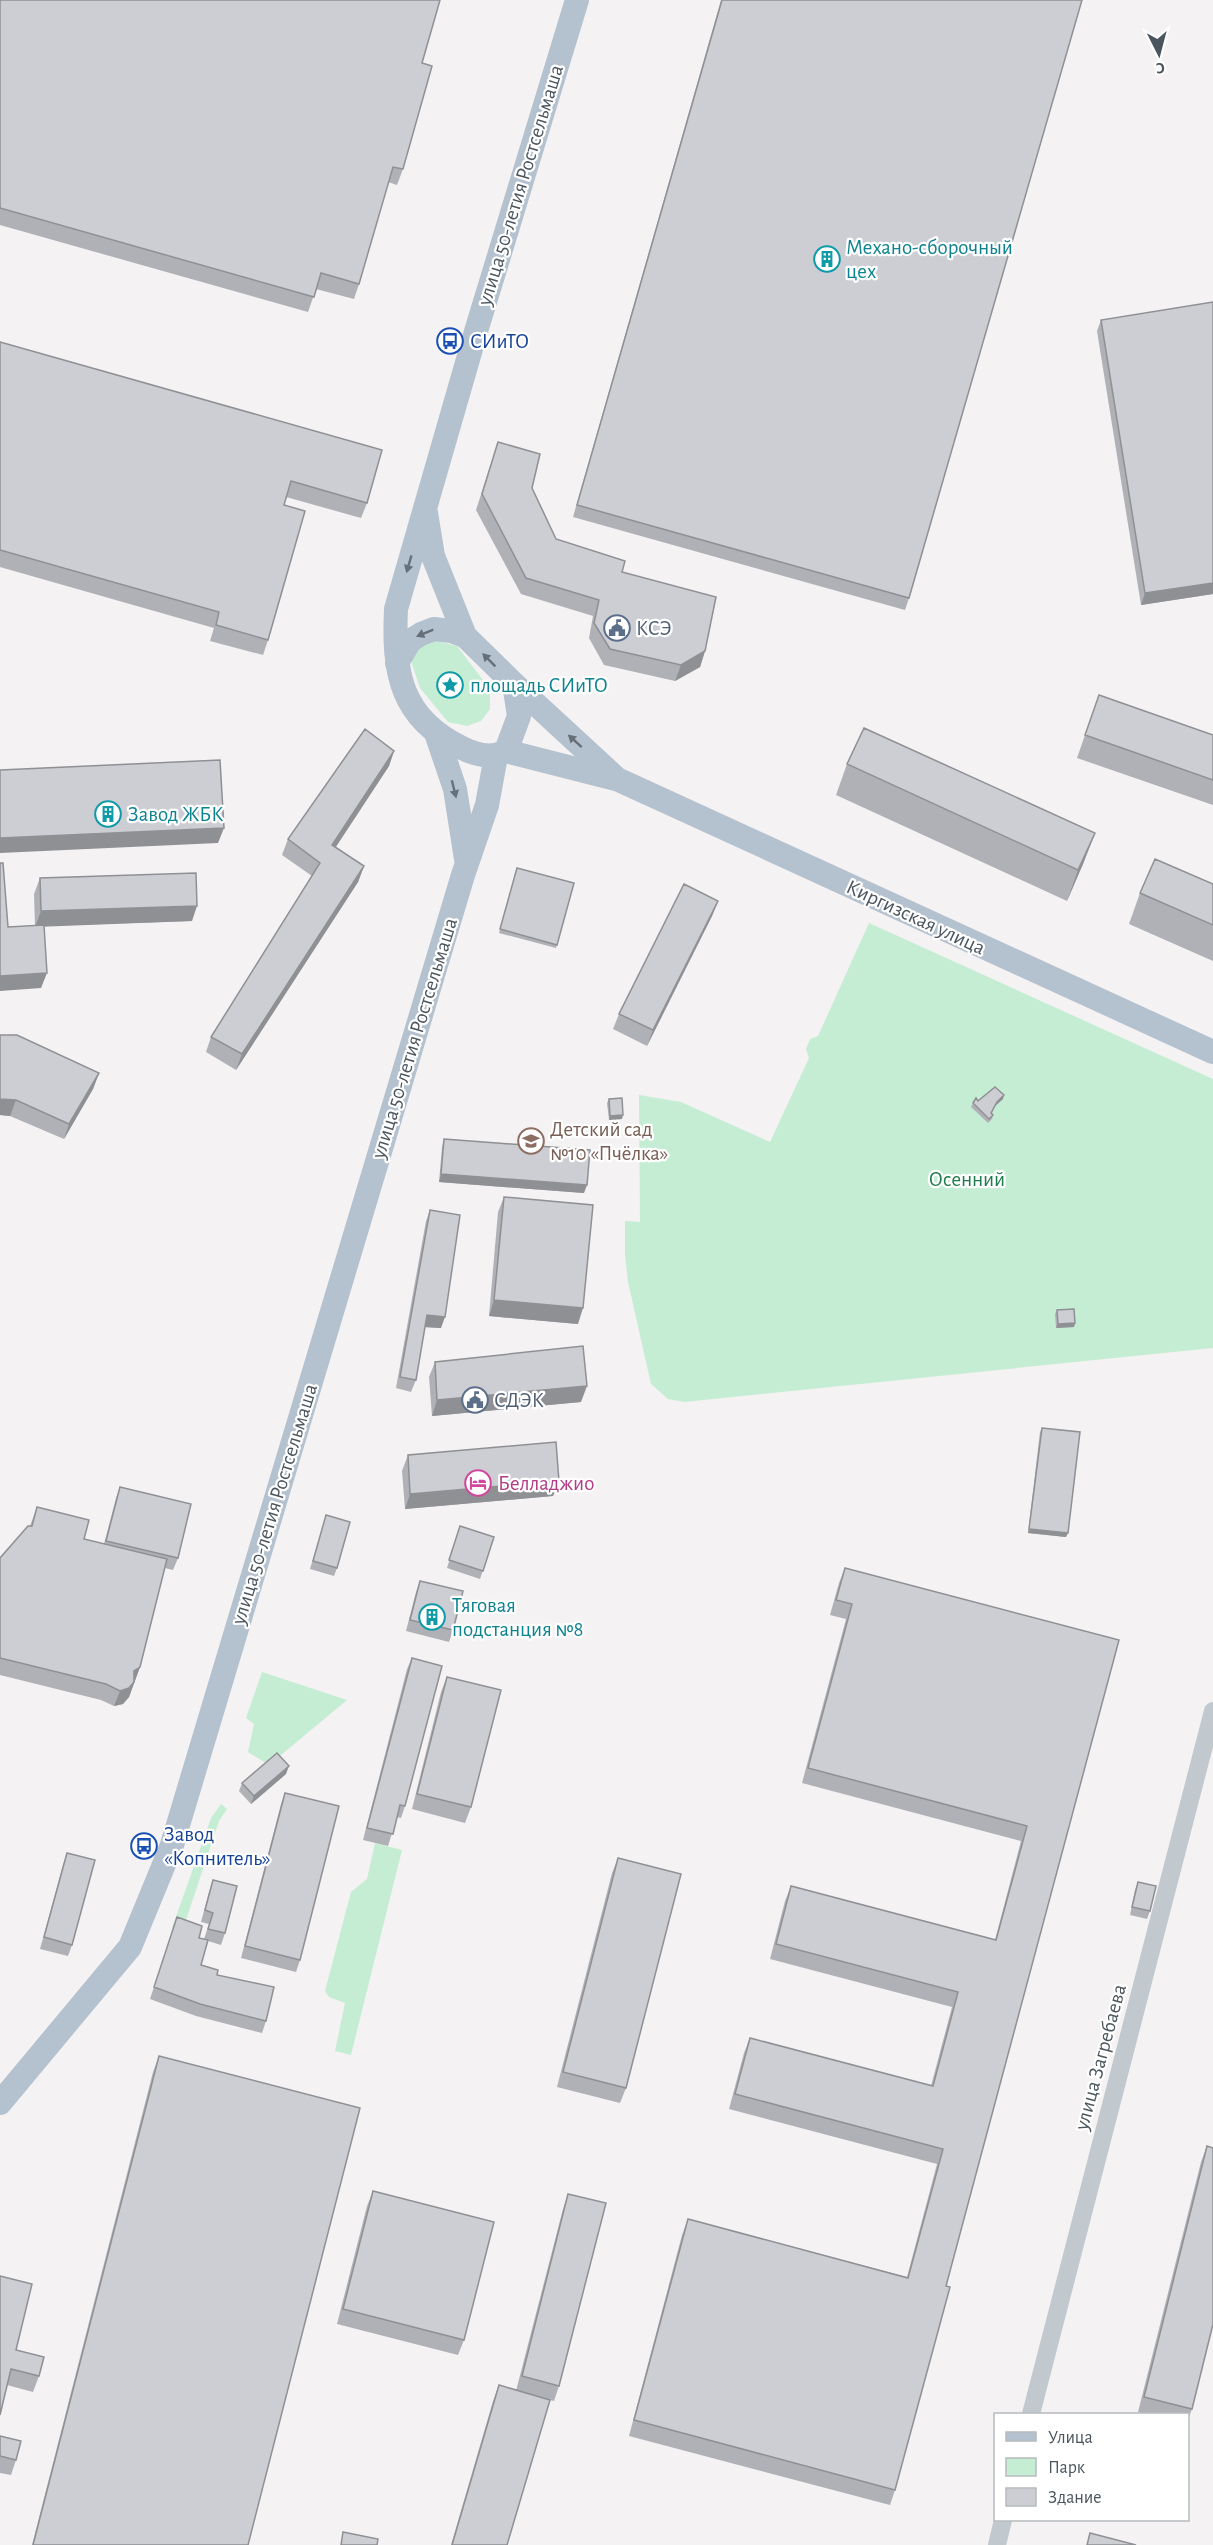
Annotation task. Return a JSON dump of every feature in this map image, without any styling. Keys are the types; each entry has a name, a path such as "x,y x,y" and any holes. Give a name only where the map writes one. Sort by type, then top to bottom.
{"main road":[{"name":"улица 50-летия Ростсельмаша","path":"397,663 396,609 577,0"},
{"name":"улица 50-летия Ростсельмаша","path":"425,508 433,556 465,636"},
{"path":"467,863 455,789 436,733 405,695 397,663 410,640 434,629 465,636 619,780"},
{"path":"501,754 519,716 514,684"},
{"path":"436,733 473,753 501,754 619,780"},
{"name":"улица 50-летия Ростсельмаша","path":"0,2103 130,1947 172,1845 501,754"},
{"name":"Киргизская улица","path":"619,780 1213,1052"}],"street":[{"name":"улица Загребаева","path":"1031,2413 1213,1711"},
{"path":"997,2545 1003,2521"}],"green space":[{"path":"437,641 457,646 486,684 490,695 490,709 481,721 467,726 448,722 420,688 411,661 421,647"},
{"name":"Осенний","path":"869,923 1213,1079 1213,1348 684,1402 668,1399 651,1384 628,1282 625,1255 625,1221 640,1222 639,1095 681,1102 770,1142 809,1058 806,1049 810,1039 818,1036"},
{"path":"262,1672 347,1700 269,1765 248,1752 254,1724 246,1718"},
{"path":"221,1804 227,1809 219,1821 182,1932 172,1928 211,1818"},
{"path":"375,1843 402,1850 351,2055 335,2051 345,2003 329,1997 325,1991 351,1892 367,1879"}],"building":[{"path":"0,0 440,0 422,63 432,66 403,169 393,167 359,284 321,273 314,297 0,208"},
{"name":"Механо-сборочный цех","path":"722,0 1082,0 909,598 577,505"},
{"path":"1213,302 1213,583 1145,593 1101,320"},
{"path":"0,342 382,450 367,503 291,481 284,505 305,511 268,640 216,625 219,612 0,550"},
{"path":"498,442 540,454 532,488 556,539 625,561 622,572 716,597 705,651 681,665 610,649 594,623 599,600 526,578 482,494"},
{"path":"1099,695 1213,735 1213,780 1085,735"},
{"path":"864,728 1095,833 1078,870 847,764"},
{"path":"365,729 394,751 332,845 364,866 242,1054 211,1037 320,863 288,839"},
{"name":"Завод ЖБК","path":"220,760 224,828 0,838 0,770"},
{"path":"1155,859 1213,884 1213,925 1140,893"},
{"path":"0,863 3,863 8,927 44,925 47,973 0,976"},
{"path":"517,868 574,883 557,945 500,929"},
{"path":"196,873 197,906 41,911 40,878"},
{"path":"684,884 718,901 653,1030 619,1014"},
{"path":"0,1035 17,1035 99,1073 69,1124 16,1100 0,1099"},
{"path":"995,1087 1004,1095 997,1102 991,1113 993,1115 989,1119 973,1103 976,1098 978,1101"},
{"path":"622,1098 623,1115 610,1116 609,1099"},
{"path":"444,1139 590,1150 587,1185 441,1174"},
{"path":"504,1197 593,1205 583,1308 494,1300"},
{"path":"430,1210 460,1215 445,1317 427,1315 416,1380 400,1377"},
{"path":"1074,1309 1075,1323 1058,1324 1057,1310"},
{"path":"583,1346 587,1386 437,1400 435,1362"},
{"path":"1042,1428 1080,1432 1068,1533 1029,1529"},
{"path":"556,1442 559,1481 410,1494 408,1455"},
{"path":"120,1487 191,1504 178,1558 106,1541"},
{"path":"37,1507 89,1520 84,1539 167,1559 140,1667 134,1671 134,1682 129,1688 120,1691 106,1684 0,1658 0,1558 28,1526 32,1526"},
{"path":"326,1515 350,1522 337,1568 313,1561"},
{"path":"460,1526 494,1537 483,1571 449,1560"},
{"path":"845,1568 1119,1640 946,2286 950,2287 895,2490 634,2420 688,2219 908,2278 943,2149 735,2094 750,2038 933,2086 958,1992 776,1944 791,1886 996,1940 1027,1826 808,1768 852,1604 836,1600"},
{"name":"Тяговая подстанция №8","path":"420,1581 463,1591 453,1630 410,1620"},
{"path":"412,1658 442,1666 405,1806 400,1805 393,1834 367,1828"},
{"path":"447,1677 501,1690 471,1807 417,1794"},
{"path":"277,1753 289,1766 254,1796 242,1783"},
{"path":"285,1793 339,1806 300,1960 245,1946"},
{"path":"67,1853 95,1860 72,1945 44,1937"},
{"path":"618,1858 681,1874 626,2088 563,2072"},
{"path":"213,1880 237,1886 225,1933 208,1929 213,1913 205,1910"},
{"path":"1138,1882 1156,1886 1150,1911 1132,1907"},
{"path":"177,1917 202,1926 199,1938 208,1940 201,1965 218,1970 217,1975 274,1987 266,2021 200,2004 154,1987"},
{"path":"159,2056 360,2108 248,2545 33,2545"},
{"path":"1207,2146 1213,2148 1213,2324 1192,2409 1144,2397"},
{"path":"373,2191 494,2222 464,2340 343,2309"},
{"path":"568,2194 606,2203 559,2386 522,2376"},
{"path":"0,2276 32,2284 16,2350 44,2357 39,2376 11,2369 0,2415"},
{"path":"499,2385 550,2400 507,2545 452,2545"},
{"path":"0,2436 21,2441 16,2460 0,2456"},
{"path":"343,2532 378,2539 377,2545 341,2545"},
{"path":"1090,2533 1136,2545 1087,2545"}],"place":[{"name":"Механо-сборочный цех","path":"827,259"},
{"name":"СИиТО","path":"450,341"},
{"name":"КСЭ","path":"617,628"},
{"name":"площадь СИиТО","path":"450,685"},
{"name":"Завод ЖБК","path":"108,814"},
{"name":"Детский сад №10 «Пчёлка»","path":"531,1141"},
{"name":"СДЭК","path":"475,1400"},
{"name":"Белладжио","path":"478,1483"},
{"name":"Тяговая подстанция №8","path":"432,1617"},
{"name":"Завод «Копнитель»","path":"144,1846"}]}
